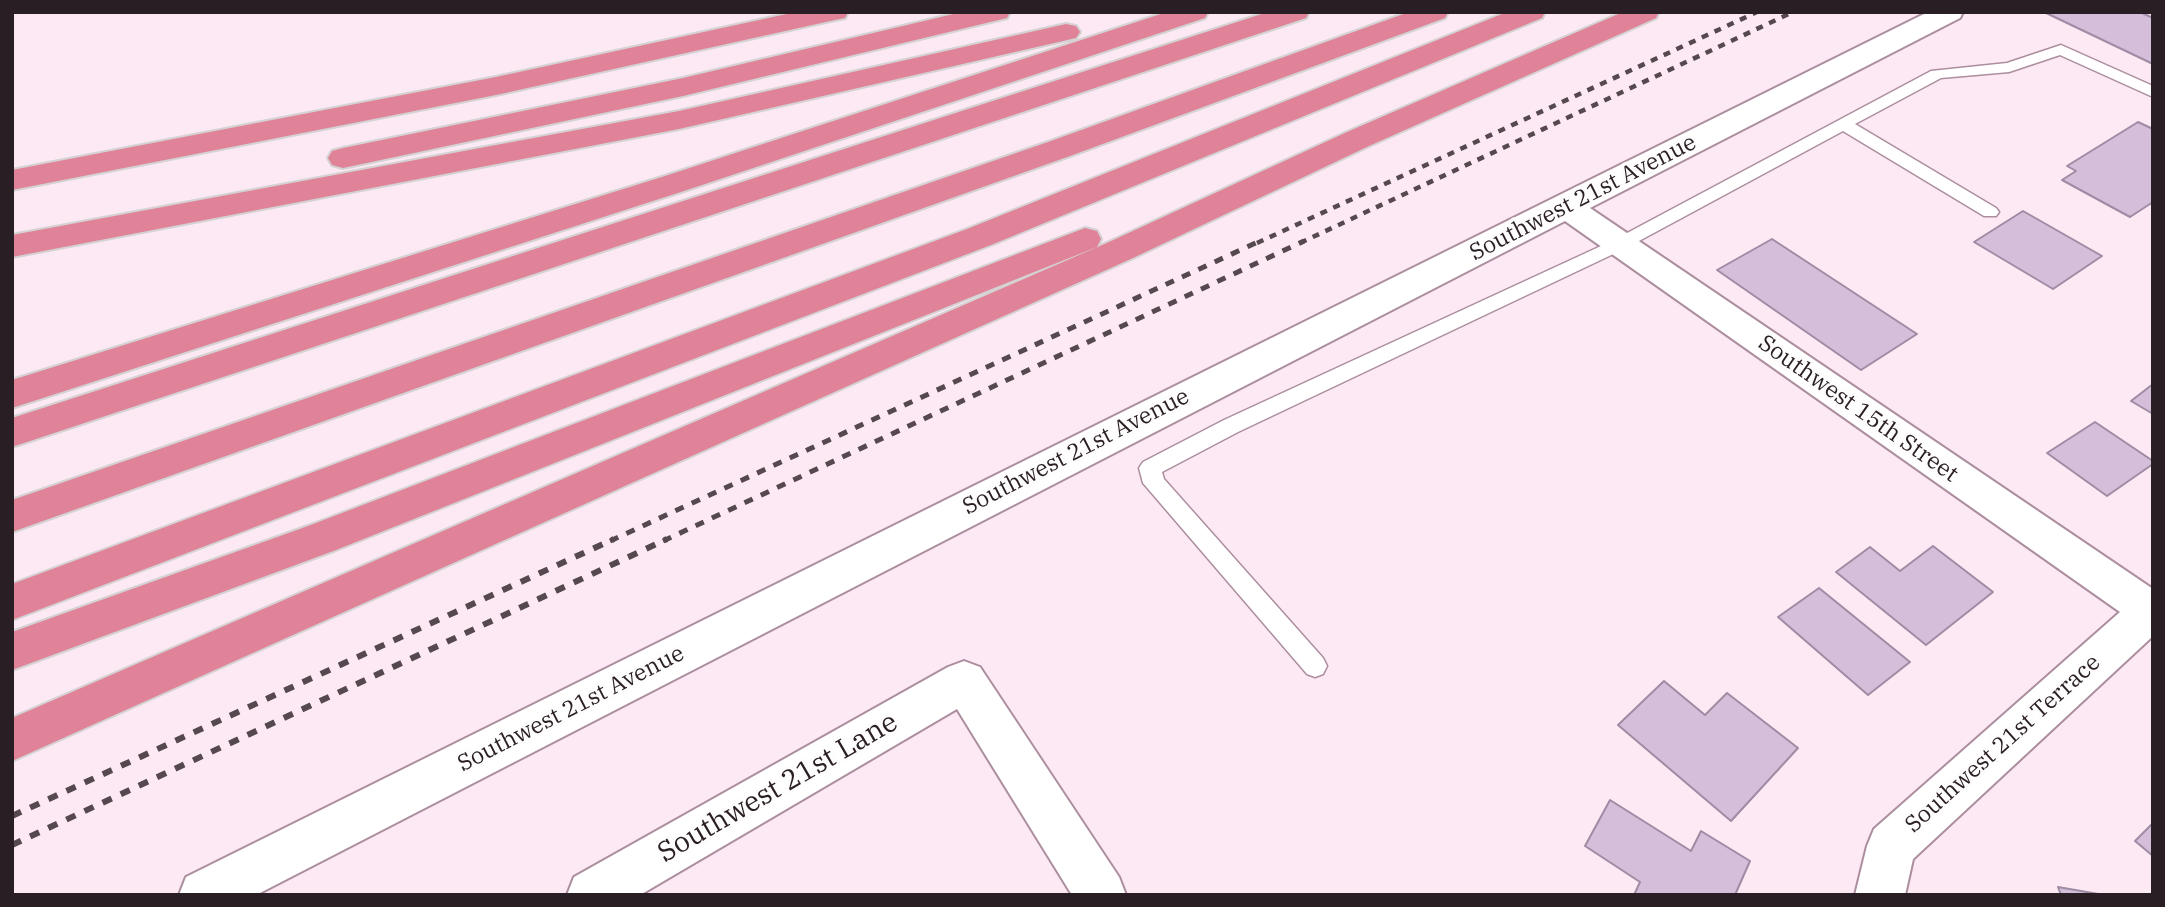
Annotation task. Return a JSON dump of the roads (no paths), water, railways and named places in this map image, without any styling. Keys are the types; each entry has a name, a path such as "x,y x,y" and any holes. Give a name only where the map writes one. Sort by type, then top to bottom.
{"highway":[{"path":"12,180 496,86 835,12"},
{"path":"12,229 683,87 996,12"},
{"path":"12,246 667,122 1161,12"},
{"path":"12,394 649,191 1195,12"},
{"path":"12,433 1296,12"},
{"path":"12,491 1256,62 1388,12"},
{"path":"12,516 1059,149 1435,12"},
{"path":"12,602 979,237 1532,12"},
{"path":"12,740 1121,250 1358,139 1646,12"},
{"path":"12,651 323,538 1105,231 1358,139"}],"street":[{"name":"Southwest 21st Avenue","path":"204,895 1950,12"},
{"name":"Southwest 15th Street","path":"1566,207 2152,610"},
{"name":"Southwest 21st Terrace","path":"1880,895 1891,846 2152,610"},
{"name":"Southwest 21st Lane","path":"592,895 964,681 1101,895"}],"lane":[{"path":"1315,666 1154,483 1150,468 1231,426 1620,244 1937,74 2009,66 2055,51 2069,52 2153,92"},
{"path":"1843,124 1990,212"}],"railway":[{"path":"1257,243 1757,12"},
{"path":"1300,243 1793,12"},
{"path":"610,541 1260,241"},
{"path":"663,541 1304,241"},
{"path":"12,816 614,539"},
{"path":"12,845 667,539"}]}
